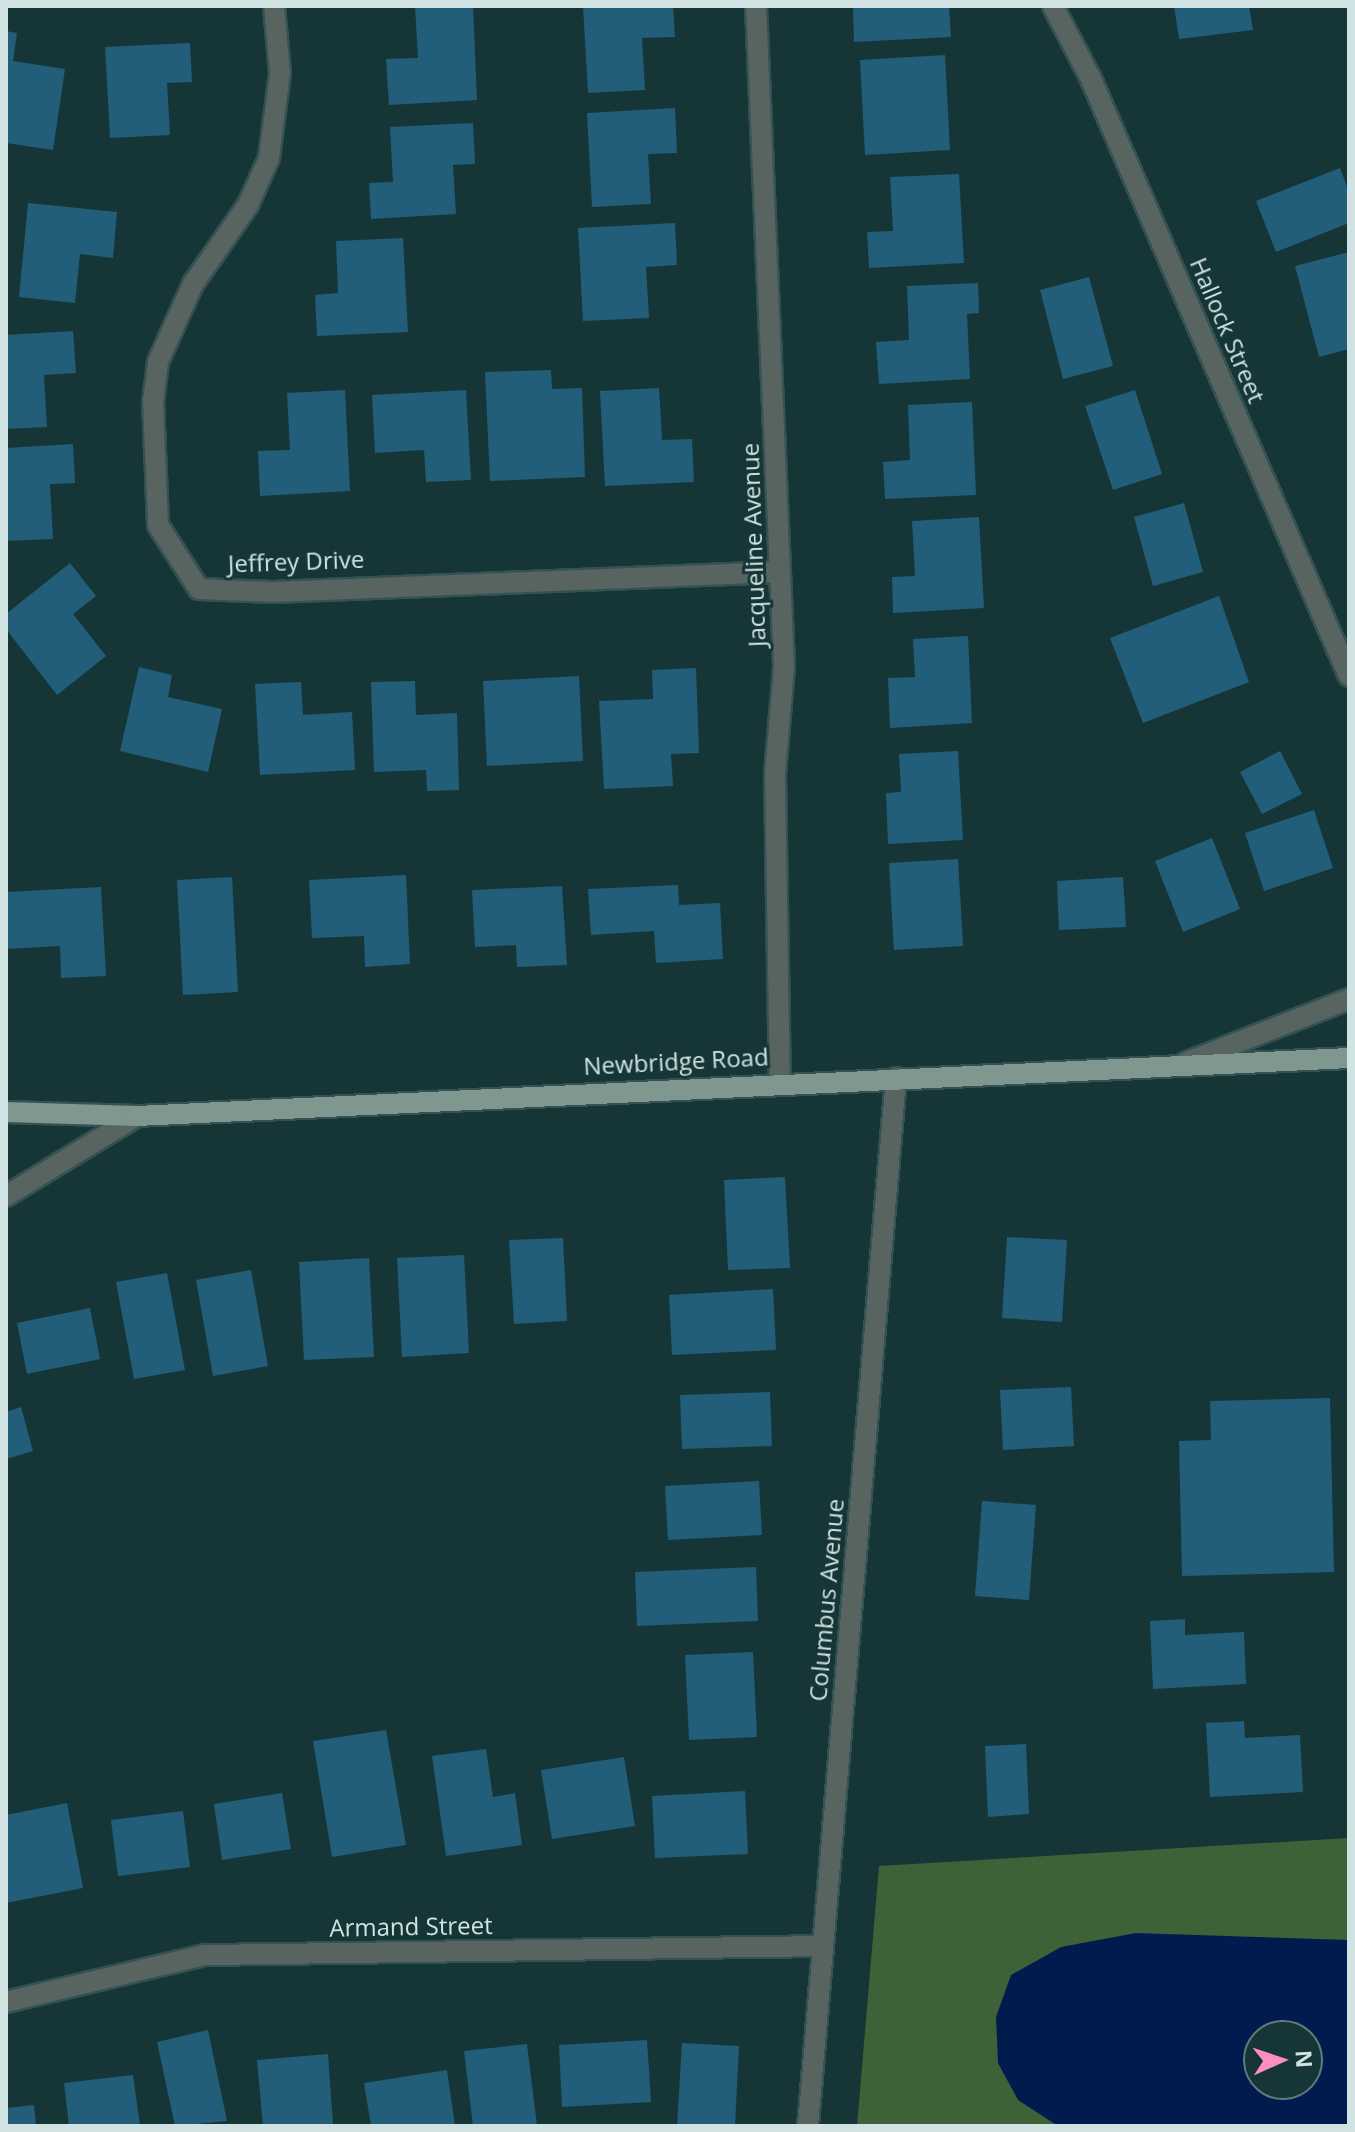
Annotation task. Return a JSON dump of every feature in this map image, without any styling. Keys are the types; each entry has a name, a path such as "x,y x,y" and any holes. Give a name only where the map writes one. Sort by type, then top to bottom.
{"main road":[{"name":"Newbridge Road","path":"6,1112 137,1116 780,1082 1349,1058"}],"street":[{"name":"Jeffrey Drive","path":"274,6 280,73 269,158 248,205 193,284 158,362 153,400 158,525 199,589 273,592 780,572"},
{"name":"Jacqueline Avenue","path":"756,6 784,667 774,859 780,1082"},
{"name":"Hallock Street","path":"1053,6 1091,79 1349,676"},
{"path":"1183,1065 1349,999"},
{"name":"Columbus Avenue","path":"808,2126 896,1078"},
{"path":"6,1196 137,1116"},
{"name":"Armand Street","path":"6,2002 205,1955 823,1946"}],"green space":[{"path":"1349,1838 1349,2126 857,2126 879,1866"}],"water":[{"path":"1136,1933 1349,1940 1349,2126 1058,2126 1018,2100 998,2063 996,2017 1011,1975 1061,1947"}],"building":[{"path":"415,6 473,6 477,100 389,105 386,59 418,58"},
{"path":"583,6 673,6 675,37 642,38 645,90 588,93"},
{"path":"853,6 949,6 951,37 854,42"},
{"path":"1174,6 1249,6 1253,30 1179,39"},
{"path":"6,31 17,33 13,61 65,69 53,150 6,143"},
{"path":"190,43 192,82 167,83 170,135 110,138 105,47"},
{"path":"945,55 950,150 865,155 860,60"},
{"path":"675,108 677,153 648,154 651,204 592,207 587,113"},
{"path":"473,123 475,164 453,165 456,214 371,219 369,183 393,182 390,127"},
{"path":"1340,168 1349,192 1349,223 1276,252 1256,201"},
{"path":"959,174 964,263 869,268 867,232 893,231 890,177"},
{"path":"28,203 117,212 113,258 80,254 75,303 19,297"},
{"path":"675,223 677,265 646,267 649,318 583,321 578,228"},
{"path":"403,238 408,332 317,336 315,295 338,293 336,241"},
{"path":"1349,252 1349,349 1319,357 1295,266"},
{"path":"1089,277 1113,366 1063,379 1040,290"},
{"path":"978,283 979,313 967,314 970,379 879,384 876,342 909,340 907,286"},
{"path":"73,331 76,373 44,375 47,427 6,429 6,335"},
{"path":"551,370 552,389 582,388 585,477 490,481 485,372"},
{"path":"659,388 662,440 692,439 694,482 605,486 600,391"},
{"path":"345,390 350,491 260,496 258,451 290,450 287,393"},
{"path":"466,390 471,480 426,482 424,450 375,453 372,395"},
{"path":"1135,390 1162,474 1113,490 1085,406"},
{"path":"972,402 976,495 885,499 883,462 910,460 908,405"},
{"path":"73,444 75,483 50,484 53,539 6,541 6,448"},
{"path":"1184,503 1203,572 1153,586 1134,517"},
{"path":"979,517 984,608 893,613 892,577 915,576 912,521"},
{"path":"70,563 96,596 73,614 106,656 57,695 6,629 6,614"},
{"path":"1219,596 1249,682 1143,723 1110,638"},
{"path":"968,636 972,723 890,728 888,678 915,677 913,639"},
{"path":"139,667 172,675 168,697 222,709 208,772 120,751"},
{"path":"696,668 699,753 671,754 673,786 604,789 599,701 653,699 652,670"},
{"path":"579,676 583,761 487,766 483,681"},
{"path":"415,681 416,715 457,713 459,790 427,791 426,770 374,772 371,682"},
{"path":"301,682 303,715 352,712 355,770 260,775 255,684"},
{"path":"958,751 963,840 888,844 886,793 901,792 899,754"},
{"path":"1280,751 1302,794 1262,814 1240,772"},
{"path":"1314,810 1333,868 1264,891 1245,833"},
{"path":"1212,838 1240,909 1183,932 1155,861"},
{"path":"958,859 963,946 894,950 889,863"},
{"path":"406,875 410,964 365,967 364,936 312,938 309,880"},
{"path":"232,877 238,992 183,995 177,880"},
{"path":"1123,877 1126,927 1059,930 1057,881"},
{"path":"678,885 679,905 720,903 723,959 656,963 654,931 591,935 588,889"},
{"path":"562,886 567,965 517,967 516,945 475,947 472,890"},
{"path":"101,887 106,976 61,978 60,946 6,949 6,892"},
{"path":"785,1177 790,1268 728,1270 724,1180"},
{"path":"1007,1237 1067,1240 1062,1322 1002,1318"},
{"path":"563,1238 567,1321 514,1324 509,1240"},
{"path":"464,1255 469,1353 402,1357 397,1258"},
{"path":"369,1258 374,1357 304,1360 299,1262"},
{"path":"251,1270 268,1366 213,1376 196,1280"},
{"path":"167,1273 185,1370 134,1379 116,1282"},
{"path":"773,1289 776,1350 672,1355 669,1295"},
{"path":"90,1308 100,1359 27,1374 17,1323"},
{"path":"1071,1387 1074,1446 1003,1450 1000,1390"},
{"path":"770,1392 772,1446 682,1449 680,1395"},
{"path":"1330,1398 1334,1572 1182,1576 1179,1441 1211,1440 1210,1401"},
{"path":"21,1407 33,1451 6,1459 6,1412"},
{"path":"759,1481 762,1535 668,1540 665,1486"},
{"path":"982,1501 1036,1505 1029,1600 975,1596"},
{"path":"756,1567 758,1621 637,1626 635,1572"},
{"path":"1185,1619 1185,1635 1244,1632 1246,1684 1153,1689 1150,1621"},
{"path":"753,1652 757,1737 689,1740 685,1655"},
{"path":"1244,1721 1245,1738 1300,1735 1303,1792 1210,1797 1206,1723"},
{"path":"386,1730 406,1845 332,1857 313,1741"},
{"path":"1026,1744 1029,1814 988,1817 985,1746"},
{"path":"486,1749 493,1797 515,1793 522,1845 446,1856 432,1756"},
{"path":"624,1757 635,1826 552,1839 541,1770"},
{"path":"745,1791 748,1854 655,1858 652,1796"},
{"path":"282,1793 291,1849 222,1860 214,1804"},
{"path":"67,1803 83,1888 6,1903 6,1815"},
{"path":"183,1811 190,1867 118,1876 111,1820"},
{"path":"208,2030 227,2121 175,2126 157,2042"},
{"path":"647,2040 651,2102 562,2107 559,2045"},
{"path":"682,2043 739,2046 735,2126 677,2126"},
{"path":"527,2044 537,2126 473,2126 464,2051"},
{"path":"328,2054 333,2125 263,2126 257,2060"},
{"path":"447,2070 455,2126 371,2126 364,2083"},
{"path":"133,2075 140,2126 69,2126 64,2083"},
{"path":"34,2105 36,2126 6,2126 6,2108"}]}
